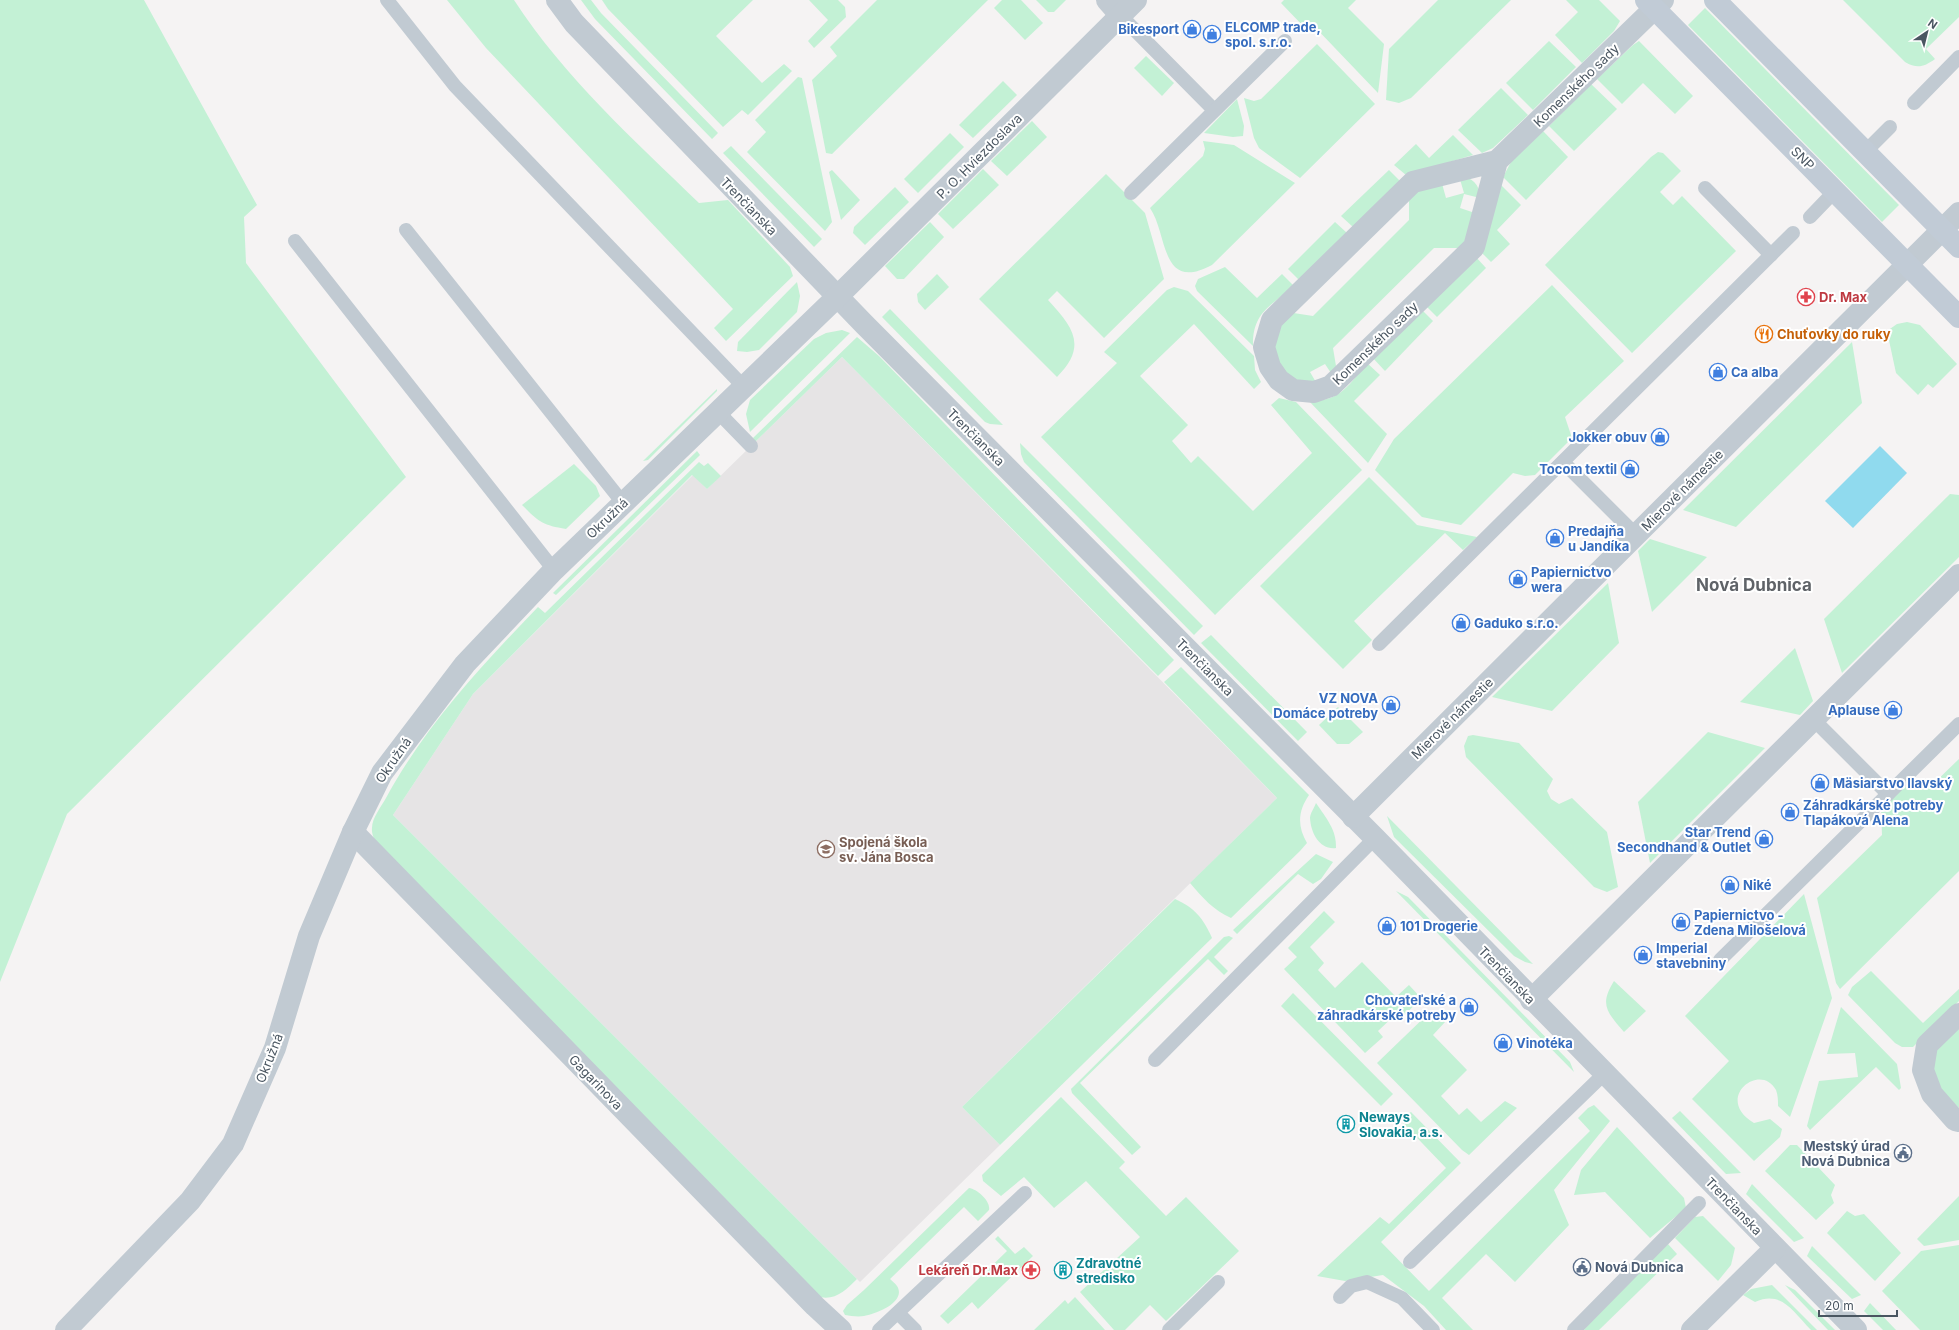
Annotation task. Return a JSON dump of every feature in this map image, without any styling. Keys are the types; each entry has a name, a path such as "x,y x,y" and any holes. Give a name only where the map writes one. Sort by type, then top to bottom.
{"street":[{"name":"Trenčianska","path":"557,0 574,23 837,297 1375,838 1531,1000 1856,1330"},
{"name":"P. O. Hviezdoslava","path":"837,297 1114,8 1136,0"},
{"path":"1715,0 1959,247"},
{"name":"Komenského sady","path":"1498,161 1414,182 1272,320 1264,347 1270,367 1279,380 1293,390 1314,392 1331,386 1474,247 1498,161 1655,3"},
{"name":"SNP","path":"1655,3 1835,191 1959,317"},
{"name":"Mierové námestie","path":"1353,817 1959,213"},
{"name":"Okružná","path":"66,1330 190,1201 233,1144 275,1048 309,936 353,832 382,773 465,664 554,570 717,411 837,297"},
{"path":"1531,1000 1959,575"},
{"name":"Gagarinova","path":"353,832 815,1306 841,1330"},
{"path":"1959,1014 1927,1045 1923,1070 1932,1094 1955,1120 1959,1121"},
{"path":"1692,1330 1775,1248"}],"lane":[{"path":"388,0 455,86 743,386"},
{"path":"1114,8 1214,110"},
{"path":"1131,193 1284,40"},
{"path":"1914,103 1959,57"},
{"path":"1865,152 1890,127"},
{"path":"1705,188 1771,255"},
{"path":"1810,217 1835,191"},
{"path":"406,230 623,503"},
{"path":"1379,644 1793,233"},
{"path":"295,241 554,570"},
{"path":"717,411 751,446"},
{"path":"1563,462 1636,535"},
{"path":"1813,719 1888,794"},
{"path":"1720,960 1959,724"},
{"path":"1154,1060 1375,838"},
{"path":"1410,1262 1604,1074"},
{"path":"879,1330 1025,1193"},
{"path":"1574,1330 1699,1204"},
{"path":"1169,1330 1218,1282"},
{"path":"1340,1296 1351,1286 1367,1282 1402,1298 1433,1330"},
{"path":"898,1313 915,1330"}],"shaded area":[{"name":"Spojená škola sv. Jána Bosca","path":"842,357 1277,798 962,1107 1000,1145 860,1282 393,815 473,694 693,475 707,489"}],"green space":[{"path":"0,0 144,0 257,205 244,217 246,263 406,477 67,814 0,982"},
{"path":"447,0 514,0 555,55 577,81 625,131 699,203 728,200 790,267 793,276 726,341 714,328 733,309 486,48"},
{"path":"581,0 591,0 601,13 718,133 712,139 595,19"},
{"path":"602,0 753,0 716,36 762,83 784,64 792,71 748,115 742,110 723,127 608,9"},
{"path":"809,0 838,0 845,7 846,17 814,48 808,41 828,20"},
{"path":"877,0 988,0 832,154 826,153 812,80 837,56 830,47"},
{"path":"1002,0 1021,0 1043,23 1025,40 994,8"},
{"path":"1036,0 1066,0 1054,12 1048,12"},
{"path":"1284,0 1356,0 1348,8 1384,44 1378,93 1312,24 1306,29 1281,3"},
{"path":"1438,0 1511,0 1411,98 1399,103 1386,100 1389,49"},
{"path":"1566,0 1599,0 1620,21 1614,31 1582,63 1555,35 1578,12"},
{"path":"1843,0 1959,0 1959,17 1926,49 1935,59 1924,65 1913,66 1905,62"},
{"path":"1705,8 1899,205 1882,222 1688,25"},
{"path":"1549,41 1576,67 1533,110 1506,83"},
{"path":"1639,41 1693,96 1675,114 1643,83 1622,104 1597,79"},
{"path":"1317,44 1375,104 1300,178 1259,148 1254,138 1244,98 1254,101 1261,99"},
{"path":"1146,56 1174,83 1162,96 1134,68"},
{"path":"798,77 802,78 832,222 825,231 747,152 766,132 755,120"},
{"path":"1003,81 1017,95 973,138 959,125"},
{"path":"1591,84 1617,109 1574,151 1549,126"},
{"path":"1501,88 1528,115 1493,148 1482,153 1458,130"},
{"path":"1237,99 1244,126 1243,136 1233,137 1204,133"},
{"path":"1032,121 1047,137 1007,176 991,161"},
{"path":"1543,131 1568,157 1526,200 1503,177 1511,162"},
{"path":"950,133 964,147 918,193 904,179"},
{"path":"1453,135 1473,155 1406,175 1394,165 1416,144 1429,158"},
{"path":"1203,141 1234,145 1295,183 1212,265 1195,272 1183,272 1174,266 1168,257 1156,219 1150,208 1203,156 1205,149"},
{"path":"731,146 822,239 814,247 723,153"},
{"path":"1658,152 1663,153 1681,171 1660,192 1673,205 1682,196 1736,251 1632,353 1545,265 1651,157"},
{"path":"983,169 999,185 953,229 938,214"},
{"path":"832,170 860,200 841,220 829,172"},
{"path":"1389,170 1400,181 1353,227 1341,216"},
{"path":"1106,174 1145,213 1164,279 1104,338 1057,291 1048,300 1070,328 1074,337 1074,346 1072,356 1067,366 1057,377 979,299"},
{"path":"1459,176 1468,178 1474,182 1480,193 1480,198 1464,194 1460,208 1475,213 1469,234 1461,248 1434,248 1333,348 1337,372 1333,376 1325,364 1310,372 1317,384 1308,385 1284,375 1271,343 1287,312 1313,316 1409,220 1409,193 1441,180 1446,198 1464,193"},
{"path":"1500,184 1521,205 1497,230 1510,244 1491,262 1480,251"},
{"path":"895,187 909,202 865,245 853,233 854,227"},
{"path":"930,222 944,237 904,279 897,279 885,266"},
{"path":"1335,222 1347,233 1299,280 1288,269"},
{"path":"1474,255 1486,268 1437,317 1425,305"},
{"path":"1225,267 1257,298 1282,274 1293,285 1260,316 1256,324 1253,346 1197,291 1195,286 1198,279"},
{"path":"937,274 949,287 925,310 918,302 917,294"},
{"path":"797,282 800,296 797,312 759,350 747,352 737,351 738,342"},
{"path":"1552,285 1624,361 1565,417 1572,438 1535,475 1525,476 1513,473 1461,525 1422,517 1375,470 1394,439"},
{"path":"1174,287 1188,291 1254,356 1255,370 1261,382 1254,389 1194,324 1140,376 1188,425 1172,441 1191,463 1198,456 1253,511 1312,453 1271,405 1279,398 1296,402 1362,470 1215,615 1041,437 1117,363 1104,352 1167,290"},
{"path":"890,309 1003,425 985,422 882,317"},
{"path":"1421,309 1433,321 1385,371 1372,357"},
{"path":"1907,322 1920,325 1957,364 1933,388 1928,384 1918,395 1896,373 1887,331 1897,324"},
{"path":"842,330 850,333 750,432 746,414 750,400 814,339 826,333"},
{"path":"857,337 879,356 1174,660 1158,676 842,357 755,442 753,438"},
{"path":"1852,342 1862,403 1736,527 1683,510"},
{"path":"1367,363 1380,375 1354,401 1387,434 1368,463 1309,401 1329,399 1343,391"},
{"path":"717,389 717,391 648,460 643,461"},
{"path":"1020,443 1203,626 1194,635 1024,462 1021,454"},
{"path":"697,451 700,455 556,595 553,593"},
{"path":"699,462 704,466 708,463 721,476 707,489 692,475 473,694 393,815 857,1279 844,1291 828,1298 816,1296 380,851 373,837 372,831 372,824 375,816 418,746 436,721 475,674 538,607 545,613"},
{"path":"574,464 596,486 600,496 566,529 541,522 522,505"},
{"path":"1369,477 1417,525 1477,537 1463,550 1445,533 1354,621 1372,640 1343,669 1260,586"},
{"path":"1950,494 1959,495 1959,557 1842,673 1824,619"},
{"path":"1650,539 1707,557 1652,612 1638,551"},
{"path":"1608,583 1619,643 1552,711 1492,697"},
{"path":"1211,635 1307,732 1298,741 1201,643"},
{"path":"1795,648 1813,701 1800,715 1740,702"},
{"path":"1181,667 1309,795 1305,801 1300,819 1300,825 1307,843 1231,918 1204,899 1190,883 1277,798 1164,682"},
{"path":"1338,707 1363,732 1349,744 1337,744 1319,725"},
{"path":"1708,732 1765,748 1650,863 1638,802"},
{"path":"1473,735 1519,743 1553,779 1547,791 1551,799 1559,804 1572,798 1607,832 1618,887 1607,892 1594,887 1466,757 1464,746 1468,736"},
{"path":"1959,759 1959,871 1840,989 1836,983 1817,898 1882,835 1881,808 1904,787 1929,788"},
{"path":"1316,803 1333,830 1336,848 1330,848 1321,844 1314,835 1310,818"},
{"path":"1387,816 1533,964 1525,962 1514,956 1394,837"},
{"path":"1316,854 1333,862 1321,879 1313,884 1298,874 1237,934 1233,930"},
{"path":"1396,891 1408,897 1570,1062 1574,1072"},
{"path":"1804,894 1832,998 1790,1117 1778,1106 1778,1096 1776,1090 1769,1082 1760,1080 1751,1081 1739,1094 1738,1104 1743,1114 1754,1123 1770,1119 1782,1129 1780,1137 1754,1161 1692,1099 1729,1061 1685,1016"},
{"path":"1175,899 1182,902 1198,914 1212,938 1000,1145 962,1107"},
{"path":"1324,911 1335,922 1310,947 1324,963 1318,970 1335,988 1362,962 1396,997 1409,985 1421,998 1401,1019 1396,1014 1378,1031 1383,1037 1365,1053 1284,969 1297,957 1288,948"},
{"path":"1229,936 1233,938 1214,957 1228,971 1224,975 1208,959 1080,1083 1141,1147 1132,1155 1072,1093 1071,1089 1224,937"},
{"path":"1871,971 1923,1023 1959,989 1959,1001 1913,1047 1902,1047 1895,1043 1848,995 1852,987"},
{"path":"1614,981 1646,1011 1624,1032 1613,1019 1607,1008 1607,996"},
{"path":"1293,993 1393,1094 1381,1106 1281,1006"},
{"path":"1841,1007 1897,1064 1901,1088 1899,1090 1876,1067 1810,1130 1807,1126 1819,1081 1858,1077 1855,1053 1827,1054"},
{"path":"1432,1010 1445,1022 1433,1035 1467,1070 1441,1096 1459,1115 1467,1108 1481,1122 1505,1101 1517,1108 1469,1155 1462,1150 1377,1063"},
{"path":"1959,1019 1959,1108 1940,1089 1932,1074 1936,1045"},
{"path":"1061,1097 1125,1162 1119,1168 1166,1216 1186,1197 1239,1251 1166,1321 1150,1305 1125,1330 1114,1330 1080,1292 1140,1237 1086,1181 1054,1208 1024,1177 1001,1196 983,1181 982,1175"},
{"path":"1594,1105 1610,1121 1554,1190 1569,1225 1515,1282 1486,1254 1442,1298 1473,1330 1446,1330 1424,1306 1383,1275 1345,1281 1317,1276 1380,1217 1389,1224 1446,1168 1399,1119 1411,1112 1461,1163 1381,1242 1429,1291 1590,1131 1578,1118 1588,1108"},
{"path":"1680,1111 1741,1173 1726,1174 1672,1118"},
{"path":"1617,1127 1684,1198 1686,1208 1650,1238 1605,1192 1574,1195 1581,1170"},
{"path":"1790,1145 1797,1145 1835,1185 1831,1195 1834,1203 1816,1220 1765,1171"},
{"path":"1752,1184 1804,1238 1794,1242 1746,1194"},
{"path":"969,1188 976,1191 986,1199 989,1210 978,1221 964,1207 890,1279 897,1286 899,1292 898,1297 889,1306 876,1313 864,1316 845,1315 843,1311 847,1305"},
{"path":"1959,1196 1959,1240 1924,1246 1917,1239"},
{"path":"1847,1211 1855,1216 1864,1214 1901,1253 1875,1281 1827,1233"},
{"path":"1703,1216 1735,1248 1731,1265 1718,1281 1675,1238 1695,1217"},
{"path":"998,1236 1015,1254 1024,1247 1033,1256 978,1309 972,1302 948,1324 940,1316 1007,1251 995,1239"},
{"path":"1668,1244 1677,1254 1599,1330 1584,1330 1597,1313"},
{"path":"1959,1245 1959,1330 1920,1330 1882,1291 1921,1251"},
{"path":"1812,1246 1861,1295 1852,1299 1807,1256"},
{"path":"1772,1285 1817,1330 1811,1330 1792,1310 1780,1301 1764,1299 1755,1302 1743,1295 1751,1289"},
{"path":"1785,1285 1795,1290 1835,1330 1828,1330"},
{"path":"1075,1297 1105,1330 1034,1330 1065,1300 1068,1304"},
{"path":"1870,1303 1896,1330 1883,1330 1864,1311"}],"water":[{"path":"1880,446 1907,473 1853,528 1825,501"}],"place":[{"name":"Bikesport","path":"1192,29"},
{"name":"ELCOMP trade, spol. s.r.o.","path":"1212,34"},
{"name":"Dr. Max","path":"1806,297"},
{"name":"Chuťovky do ruky","path":"1764,334"},
{"name":"Ca alba","path":"1718,372"},
{"name":"Jokker obuv","path":"1660,437"},
{"name":"Tocom textil","path":"1630,469"},
{"name":"Predajňa u Jandíka","path":"1555,538"},
{"name":"Papiernictvo wera","path":"1518,579"},
{"name":"Gaduko s.r.o.","path":"1461,623"},
{"name":"VZ NOVA Domáce potreby","path":"1391,705"},
{"name":"Aplause","path":"1893,710"},
{"name":"Mäsiarstvo Ilavský","path":"1820,783"},
{"name":"Záhradkárské potreby Tlapáková Alena","path":"1790,812"},
{"name":"Star Trend Secondhand & Outlet","path":"1764,839"},
{"name":"Spojená škola sv. Jána Bosca","path":"826,849"},
{"name":"Niké","path":"1730,885"},
{"name":"Papiernictvo - Zdena Milošelová","path":"1681,922"},
{"name":"101 Drogerie","path":"1387,926"},
{"name":"Imperial stavebniny","path":"1643,955"},
{"name":"Chovateľské a záhradkárské potreby","path":"1469,1007"},
{"name":"Vinotéka","path":"1503,1043"},
{"name":"Neways Slovakia, a.s.","path":"1346,1124"},
{"name":"Mestský úrad Nová Dubnica","path":"1903,1153"},
{"name":"Nová Dubnica","path":"1582,1267"},
{"name":"Lekáreň Dr.Max","path":"1031,1270"},
{"name":"Zdravotné stredisko","path":"1063,1270"}],"district":[{"name":"Nová Dubnica","path":"1754,585"}]}
